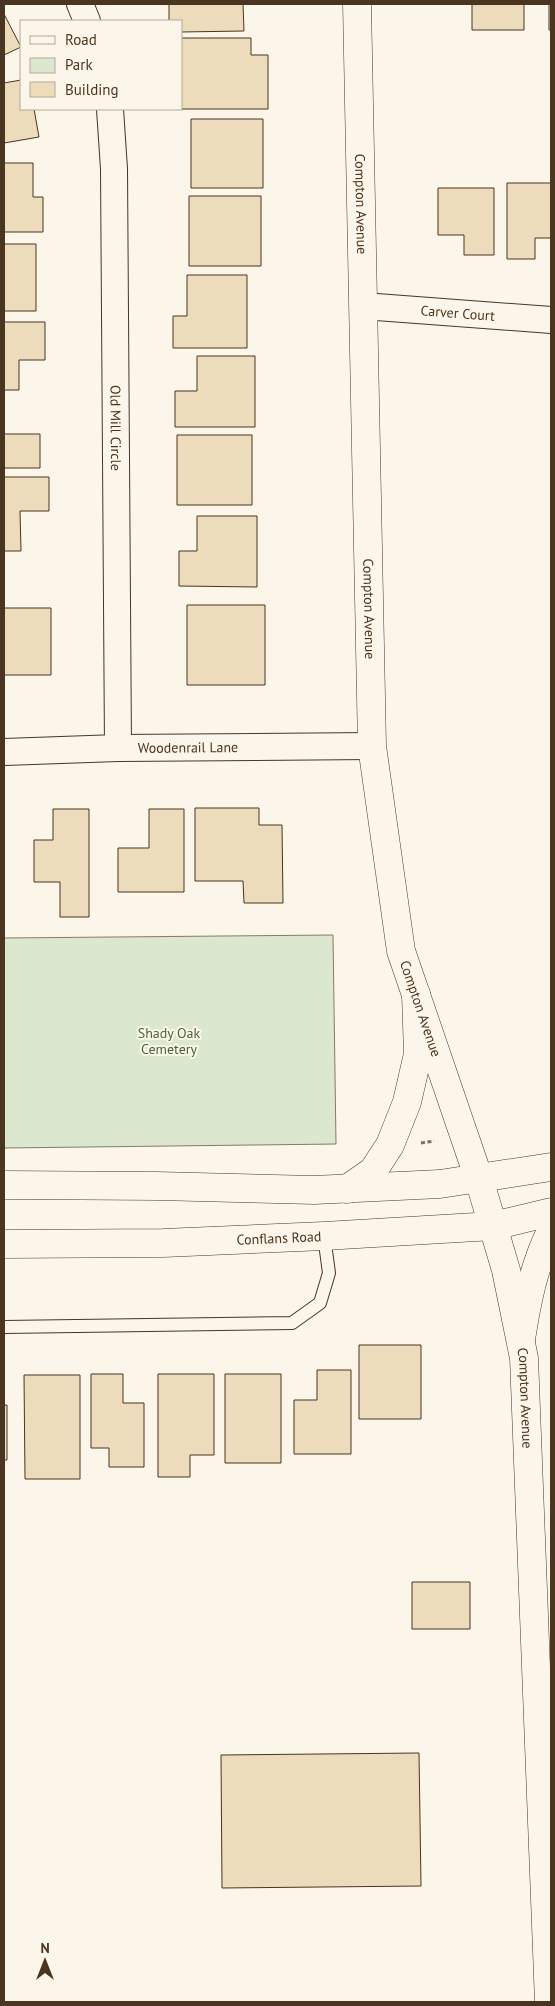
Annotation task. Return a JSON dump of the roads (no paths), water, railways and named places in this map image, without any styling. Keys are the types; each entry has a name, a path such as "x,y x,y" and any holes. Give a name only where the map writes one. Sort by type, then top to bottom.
{"street":[{"path":"80,4 87,20"},
{"name":"Compton Avenue","path":"357,4 372,746 401,951 479,1179 506,1270 524,1358 549,2002"},
{"name":"Old Mill Circle","path":"110,110 114,168 118,748"},
{"name":"Carver Court","path":"363,306 551,320"},
{"name":"Woodenrail Lane","path":"4,752 118,748 372,746"},
{"path":"347,1189 373,1171 390,1145 408,1102 418,1054 416,994"},
{"path":"4,1185 347,1189 440,1184 551,1167"},
{"name":"Conflans Road","path":"4,1244 163,1243 324,1236 493,1226 551,1212"},
{"path":"521,1339 531,1286 540,1252 551,1231"}],"lane":[{"path":"4,1327 292,1323 320,1303 329,1273 324,1236"}],"park label":[{"name":"Shady Oak Cemetery","path":"169,1042"}]}
